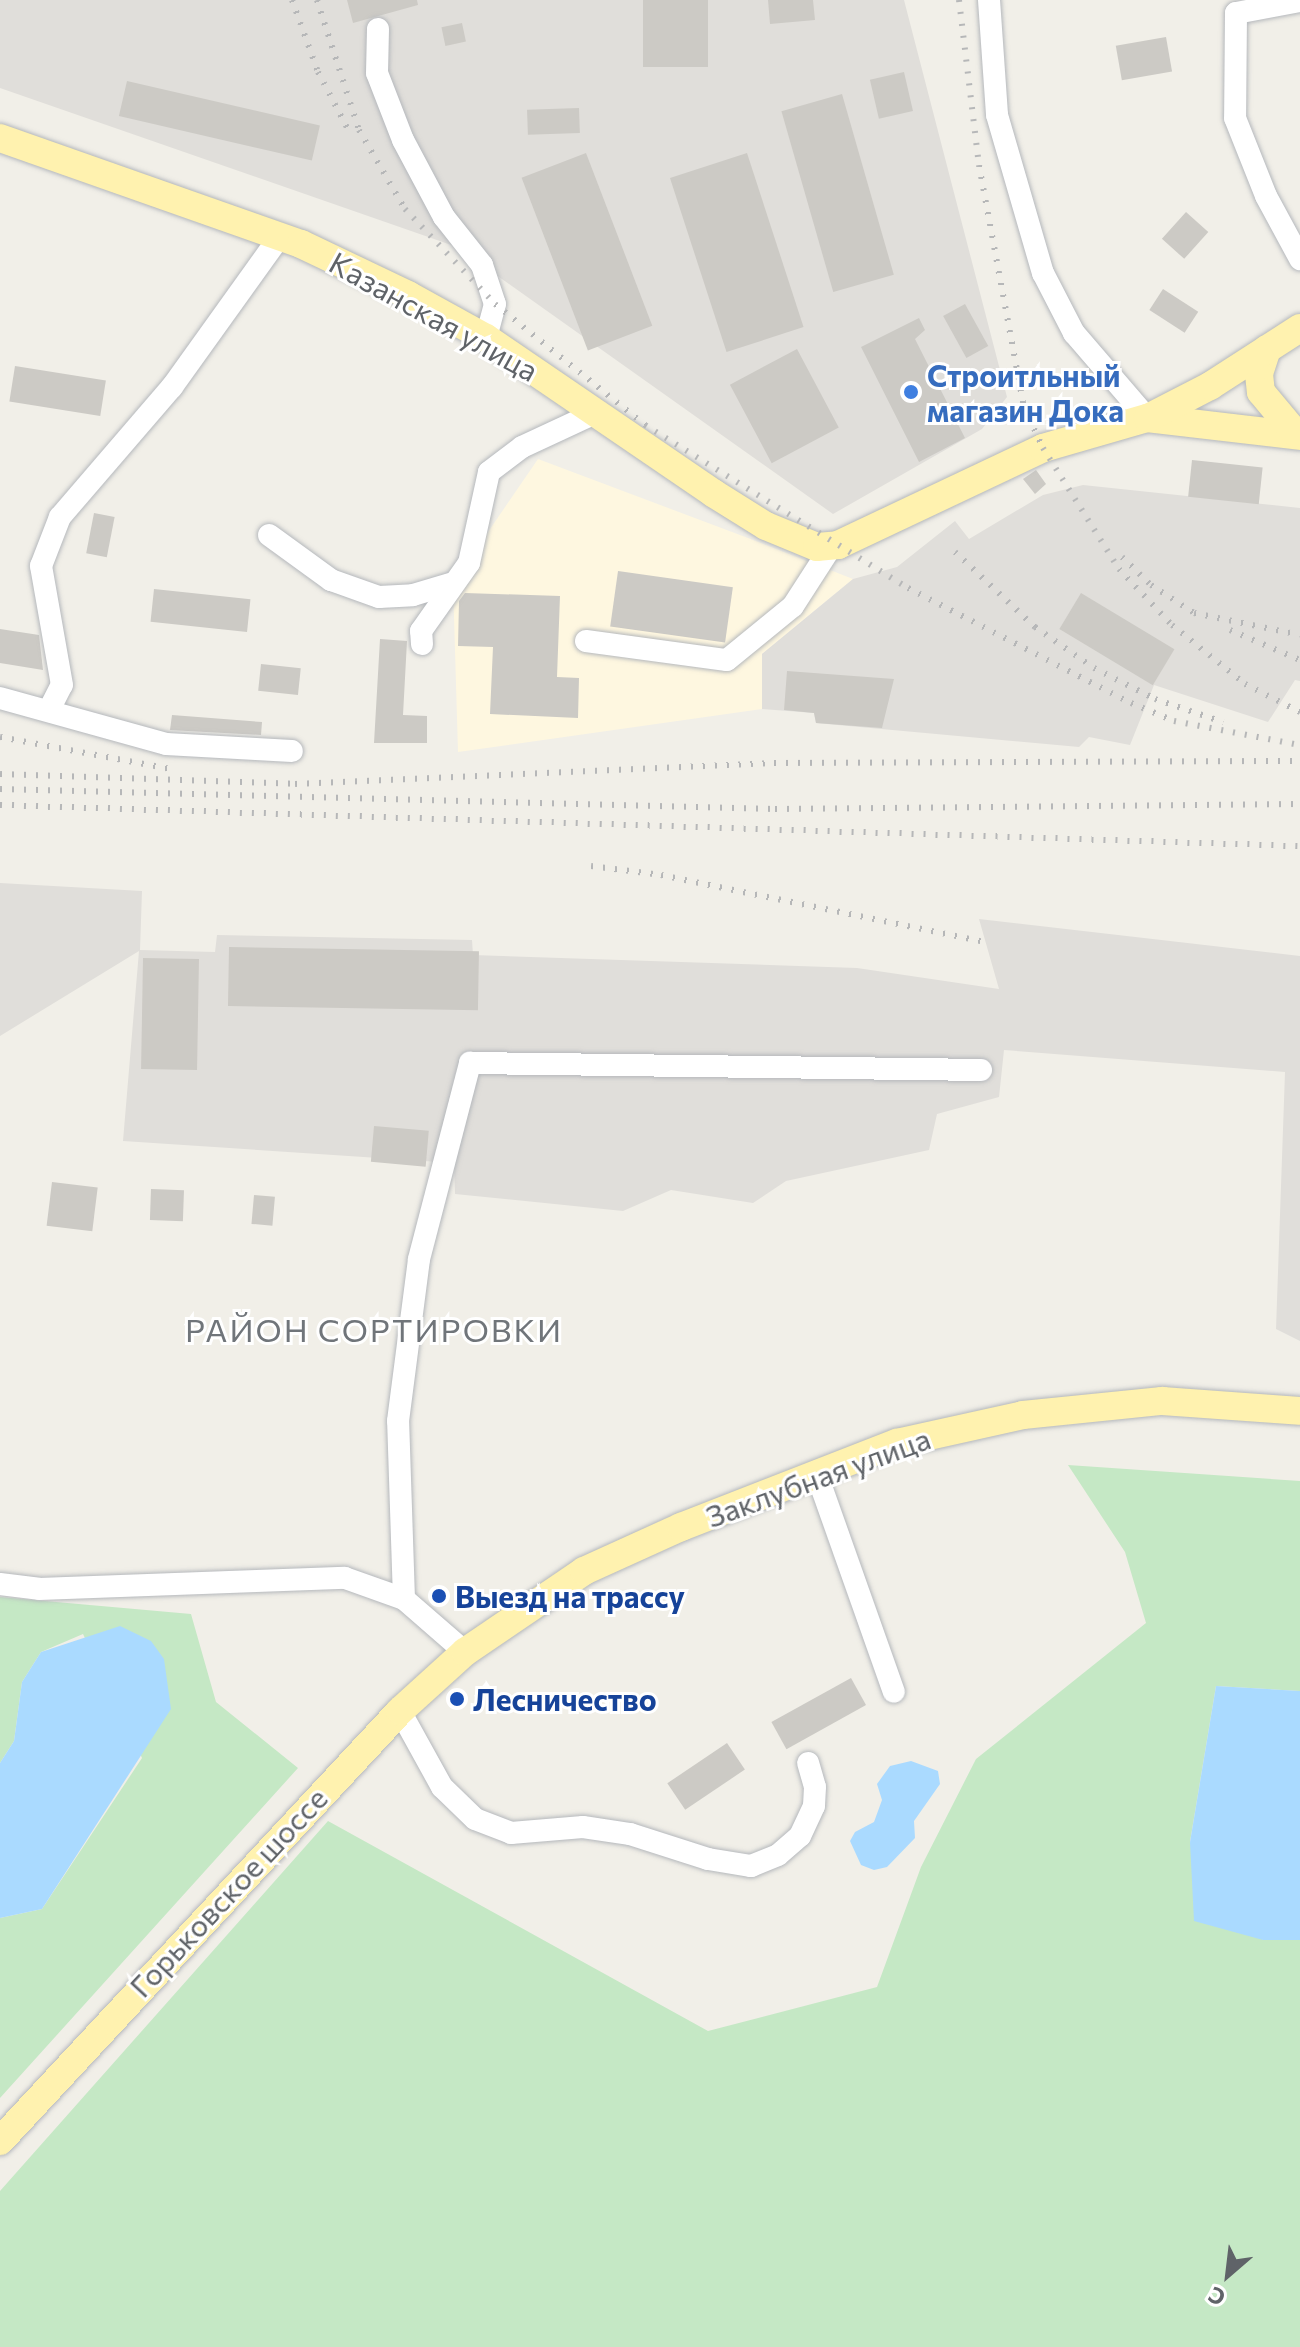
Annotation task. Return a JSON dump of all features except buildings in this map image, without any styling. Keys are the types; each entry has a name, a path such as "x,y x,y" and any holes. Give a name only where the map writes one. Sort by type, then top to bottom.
{"main road":[{"name":"Казанская улица","path":"0,138 280,236 486,338 766,526 817,547 834,546"},
{"path":"834,546 1043,448 1147,418 1300,328"},
{"path":"1267,349 1259,374 1261,392 1298,436"},
{"path":"1147,418 1298,436"},
{"name":"Заклубная улица","path":"465,1652 584,1571 816,1472 897,1443 1023,1415 1162,1401 1300,1411"},
{"name":"Горьковское шоссе","path":"0,2141 400,1711 465,1652"}],"street":[{"path":"989,0 997,115 1043,273 1074,333 1147,418"},
{"path":"1300,1 1236,13 1235,118 1266,196 1300,259"},
{"path":"378,29 377,73 403,140 444,217 482,265 495,304 486,338"},
{"path":"49,710 62,685 41,566 60,517 172,387 280,236"},
{"path":"422,644 421,631 469,563 489,472 522,447 597,412"},
{"path":"269,535 331,580 379,597 413,595 453,583"},
{"path":"586,641 727,660 793,606 834,546"},
{"path":"0,698 166,744 292,751"},
{"path":"404,1599 398,1421 419,1259 470,1063 981,1070"},
{"path":"816,1472 894,1692"},
{"path":"0,1584 39,1589 345,1578 404,1599 465,1652"},
{"path":"400,1711 442,1787 475,1819 511,1833 583,1827 630,1834 708,1859 751,1866 778,1855 800,1836 814,1806 815,1787 808,1763"}],"shaded area":[{"path":"0,0 904,0 1007,397 982,429 833,514 457,247 0,88"},
{"path":"538,459 853,579 762,654 762,709 458,752 453,583"},
{"path":"1083,485 1300,508 1300,681 1295,680 1268,722 1154,685 1130,745 1089,737 1079,747 816,723 814,713 762,709 762,654 853,579 897,567 955,521 969,539 1043,495"},
{"path":"0,883 142,891 140,950 215,952 217,935 472,940 473,955 857,968 999,989 979,919 1300,956 1300,1341 1276,1329 1285,1072 1004,1050 999,1097 937,1114 929,1150 786,1181 753,1203 671,1190 623,1211 455,1194 454,1163 123,1141 139,951 0,1036"}],"green space":[{"path":"1068,1465 1300,1481 1300,1691 1216,1686 1190,1842 1263,1940 1300,1940 1300,2347 0,2347 0,2191 328,1821 708,2031 877,1987 921,1867 976,1759 1146,1623 1125,1552"},
{"path":"0,1597 191,1614 216,1702 298,1768 0,2098 0,1918 42,1909 142,1758 83,1634 41,1652 22,1682 14,1741 0,1763"}],"water":[{"path":"120,1626 151,1641 164,1659 171,1709 42,1909 0,1918 0,1763 14,1741 22,1682 41,1652"},
{"path":"1216,1686 1300,1691 1300,1940 1263,1940 1194,1921 1190,1842"},
{"path":"911,1761 938,1771 940,1784 914,1821 915,1838 887,1867 874,1870 861,1865 850,1841 855,1832 874,1822 882,1800 877,1784 890,1766"}],"railway":[{"path":"292,0 318,72 351,135"},
{"path":"317,0 359,130 405,209 495,304 645,425 908,588 1131,703 1174,721 1300,745"},
{"path":"959,0 979,165 1024,407 1043,448 1119,569 1172,625 1245,684 1300,712"},
{"path":"955,552 1035,627 1094,668 1155,699 1223,722"},
{"path":"1122,557 1151,585 1194,613 1300,635"},
{"path":"1230,630 1300,660"},
{"path":"0,737 176,770"},
{"path":"0,774 295,784 774,763 1300,761"},
{"path":"0,789 775,809 1300,804"},
{"path":"0,805 1300,846"},
{"path":"591,866 661,875 989,943"}],"place":[{"name":"Строитльный магазин Дока","path":"911,392"},
{"name":"Выезд на трассу","path":"439,1596"},
{"name":"Лесничество","path":"457,1699"}],"district":[{"name":"РАЙОН СОРТИРОВКИ","path":"374,1329"}]}
